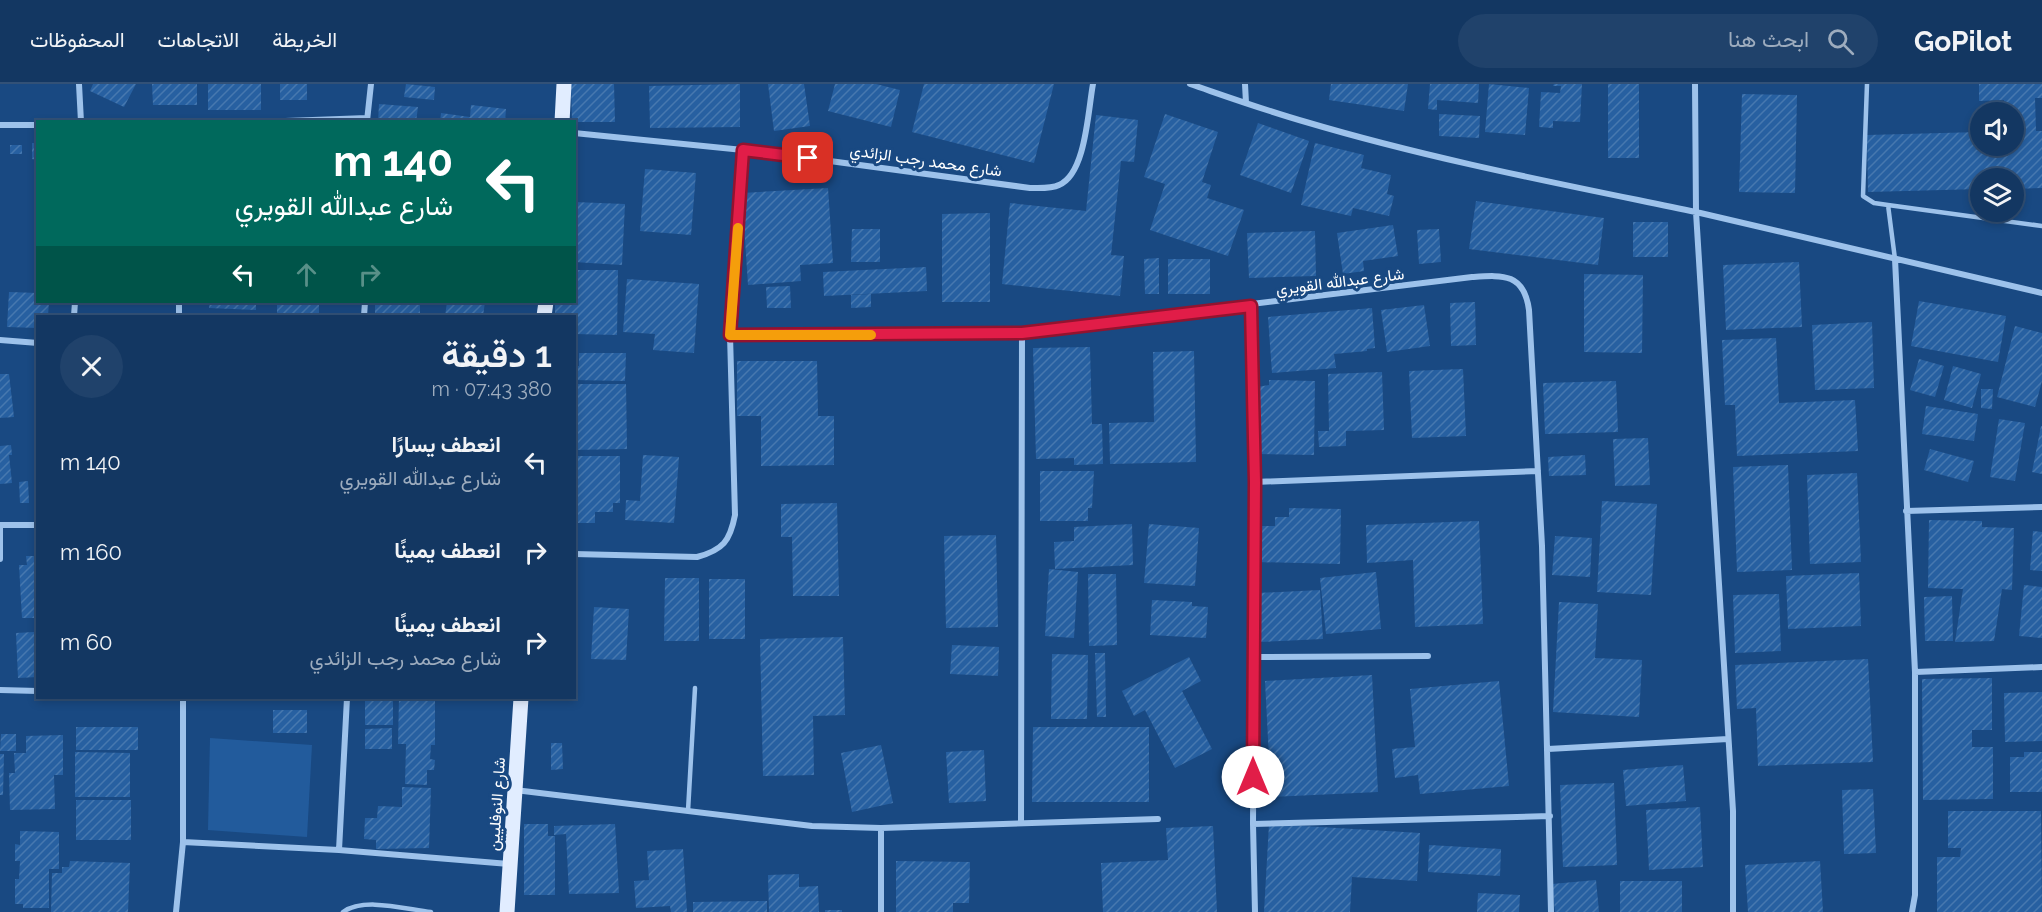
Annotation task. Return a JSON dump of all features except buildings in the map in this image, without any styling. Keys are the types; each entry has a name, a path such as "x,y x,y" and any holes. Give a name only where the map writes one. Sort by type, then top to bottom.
{"main road":[{"path":"562,120 564,84"},
{"name":"شارع النوفليين","path":"507,912 521,699"}],"street":[{"path":"79,84 81,120"},
{"path":"367,120 371,84"},
{"name":"شارع محمد رجب الزائدي","path":"576,132 743,150 1030,188 1059,186 1068,179 1079,161 1093,84"},
{"path":"1190,84 1305,122 1468,164 1696,212 2042,293"},
{"path":"1245,84 1246,103"},
{"path":"1695,84 1696,212 1733,811 1733,912"},
{"path":"0,125 36,125"},
{"path":"576,554 697,557 723,546 732,532 735,515 730,335 743,150"},
{"path":"1895,258 1915,672 1915,895 1912,912"},
{"name":"شارع عبدالله القويري","path":"730,335 1022,333 1472,277 1497,276 1512,279 1527,295 1538,471"},
{"path":"1251,306 1255,482 1253,824 1255,912"},
{"path":"1021,823 1022,333"},
{"path":"0,340 36,343"},
{"path":"1255,482 1538,471 1543,557 1551,912"},
{"path":"1906,511 2042,507"},
{"path":"0,560 0,525 36,525"},
{"path":"1254,657 1428,656"},
{"path":"1915,672 2042,668"},
{"path":"0,690 36,691"},
{"path":"176,912 183,842 183,699"},
{"path":"339,850 347,699"},
{"path":"1548,749 1728,739"},
{"path":"515,790 812,826 881,828 1158,819"},
{"path":"1253,824 1550,816"},
{"path":"881,828 881,912"},
{"path":"183,842 339,850 510,864"}],"lane":[{"path":"1867,84 1863,196 1874,203 2042,226"},
{"path":"1888,205 1895,258"},
{"path":"688,811 695,688"},
{"path":"343,912 351,906 363,904 430,912"}],"shaded area":[{"path":"210,738 312,745 307,837 208,830"}],"slow traffic":[{"path":"738,228 730,335 871,335"}],"route":[{"path":"808,158 743,150 730,335 1022,333 1251,306 1255,482 1253,777"}]}
